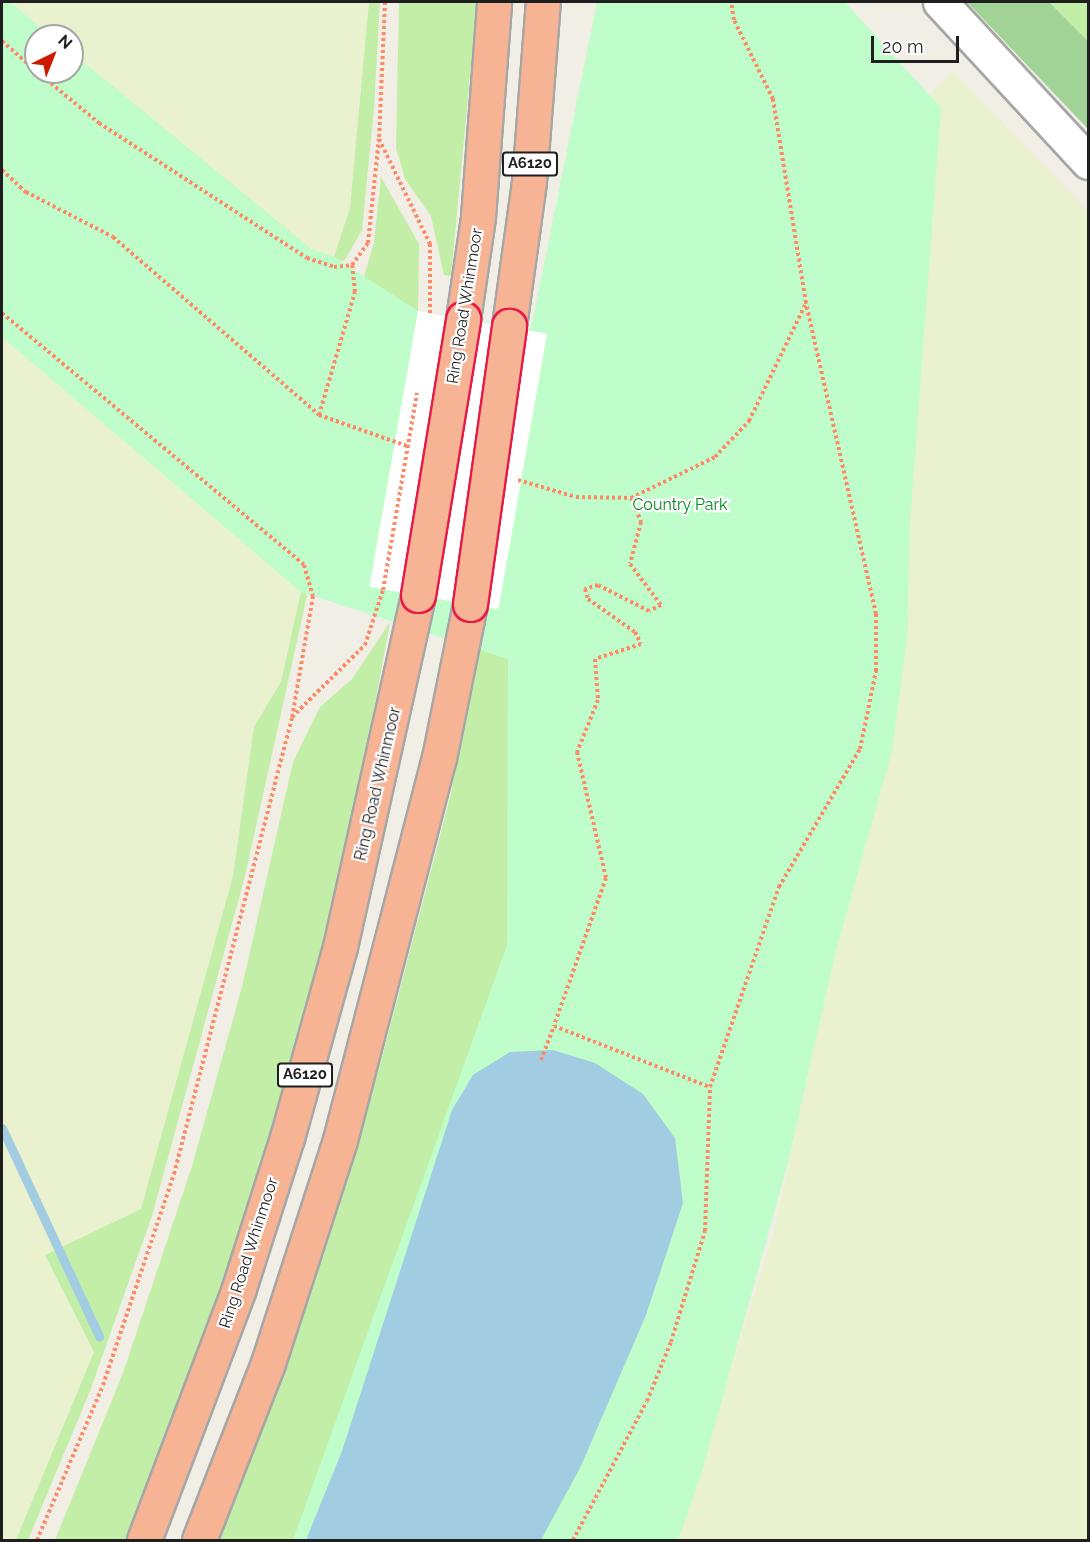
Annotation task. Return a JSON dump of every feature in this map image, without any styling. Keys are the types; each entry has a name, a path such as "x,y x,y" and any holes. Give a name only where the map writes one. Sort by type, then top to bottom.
{"highway":[{"name":"Ring Road Whinmoor","path":"144,1540 235,1299 287,1138 340,947 418,595 464,319 478,217 494,2"},
{"name":"A6120","path":"199,1540 268,1363 340,1140 439,758 470,604 529,182 543,2"}],"street":[{"path":"940,2 1089,162"}],"path":[{"path":"319,415 355,292 352,265 368,243 379,140 385,2"},
{"path":"573,1540 647,1401 692,1279 710,1189 710,1087 779,887 860,749 876,670 870,583 806,303 773,99 734,20 731,2"},
{"path":"2,41 24,61"},
{"path":"51,84 99,123 307,258 334,267 352,265"},
{"path":"379,140 430,244 428,325"},
{"path":"2,170 26,192 113,237 319,415 418,450"},
{"path":"505,477 576,496 631,498 665,486 734,441 769,385 806,303"},
{"path":"2,313 304,565 313,596 292,717 174,1174 103,1385 38,1540"},
{"path":"292,717 365,645 383,590 418,382"},
{"path":"541,1060 606,878 577,752 598,700 595,659 641,644 635,632 588,599 585,589 598,585 649,611 661,605 630,564 641,522 631,498"},
{"path":"554,1026 710,1087"}],"green space":[{"name":"Country Park","path":"2,2 10,2 37,24 24,24 24,84 84,84 84,63 311,249 334,257 418,311 531,329 597,2 845,2 941,108 910,522 907,639 892,751 835,955 788,1163 701,1475 678,1540 293,1540 507,945 508,659 301,592 2,337"},
{"path":"10,2 369,2 350,208 334,257 311,249 84,63 84,24 37,24"},
{"path":"369,2 380,2 374,108 362,230 345,260 333,262 311,251 84,81 84,63 311,249 334,257 350,208"},
{"path":"399,2 477,2 451,276 444,275 431,216 405,179 396,148"},
{"path":"967,2 1049,2 1088,41 1088,129"},
{"path":"1049,2 1088,2 1088,41"},
{"path":"953,71 1088,212 1088,1540 678,1540 773,1234 835,955 892,751 907,639 918,106"},
{"path":"381,177 419,244 418,311 327,406 374,242"},
{"path":"2,331 304,588 307,596 245,876 152,1216 90,1391 28,1540 16,1540 94,1352 45,1255 141,1209 233,876 254,727 281,682 301,592"},
{"path":"2,337 301,592 281,682 254,727 233,876 141,1209 45,1256 94,1352 16,1540 2,1540"},
{"path":"518,503 565,1540 215,1540 325,1248 380,1065 451,794 486,607"},
{"path":"390,622 355,813 310,997 230,1266 177,1412 126,1540 55,1540 123,1373 192,1166 242,987 293,762 320,707 352,679"}],"water":[{"path":"553,1050 595,1063 643,1094 675,1138 683,1203 646,1315 581,1466 541,1540 306,1540 342,1451 452,1110 473,1075 510,1052"}],"pier":[{"path":"418,311 547,334 498,609 369,587"}],"waterway":[{"path":"2,1128 99,1336"}]}
